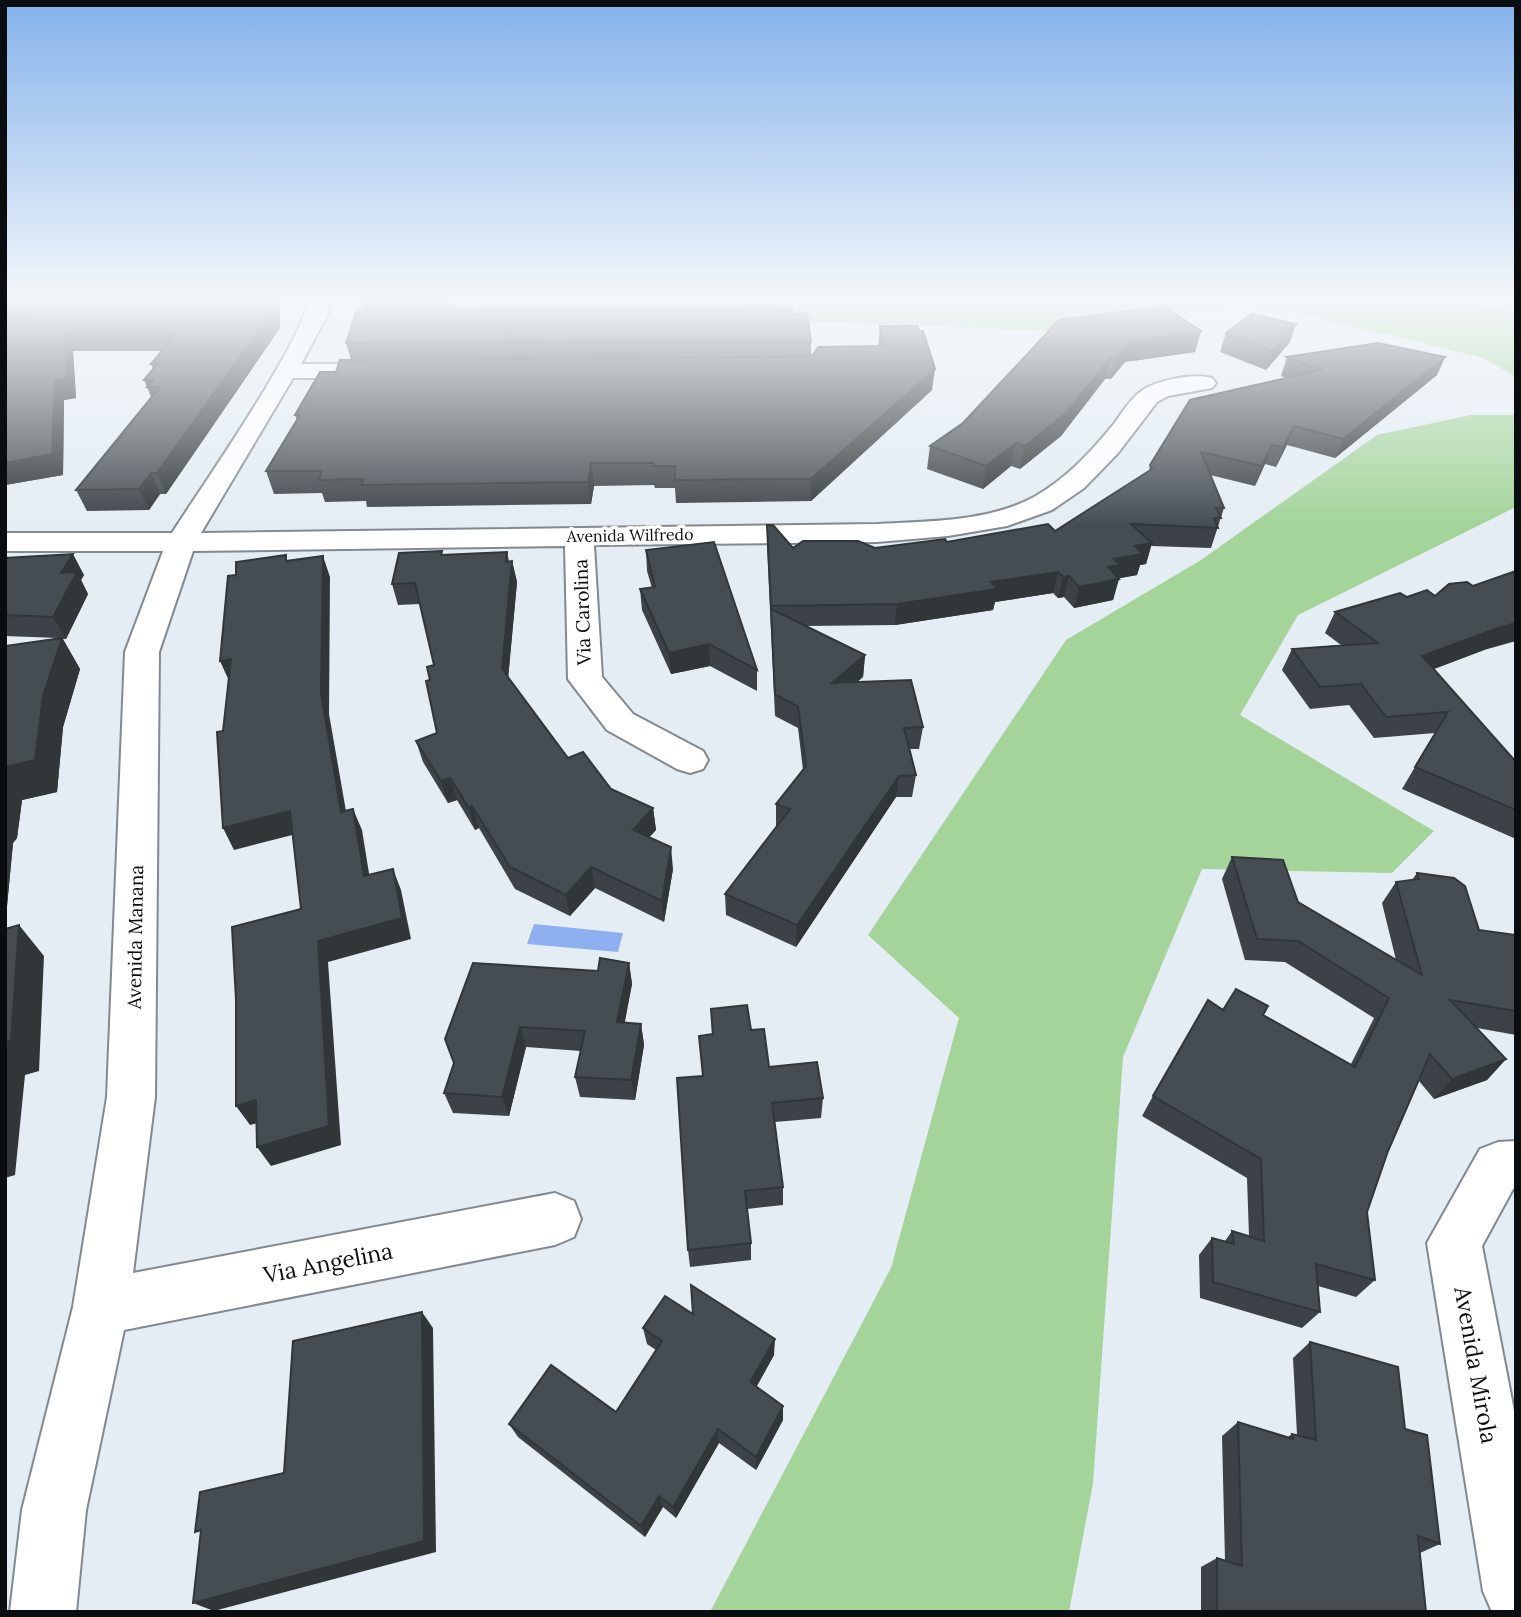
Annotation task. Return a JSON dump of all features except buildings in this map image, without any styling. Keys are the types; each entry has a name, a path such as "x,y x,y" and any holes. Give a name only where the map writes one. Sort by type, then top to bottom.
{"street":[{"name":"Avenida Manana","path":"43,1612 54,1510 101,1307 131,1097 142,652 181,542 284,374"},
{"name":"Avenida Wilfredo","path":"5,542 877,533 957,527 1025,512 1061,493 1088,470 1148,397 1161,390 1204,383"},
{"name":"Via Carolina","path":"579,535 585,679 620,722 690,760"},
{"name":"Avenida Mirola","path":"1516,1165 1498,1166 1454,1243 1516,1591"},
{"name":"Via Angelina","path":"101,1307 555,1219"}],"green space":[{"path":"1471,415 1516,415 1516,507 1298,615 1240,715 1434,831 1392,873 1202,869 1123,1057 1093,1483 1069,1612 710,1612 891,1268 959,1018 868,935 1066,640 1201,560 1377,435"}],"water":[{"path":"534,924 623,933 618,952 527,944"}]}
